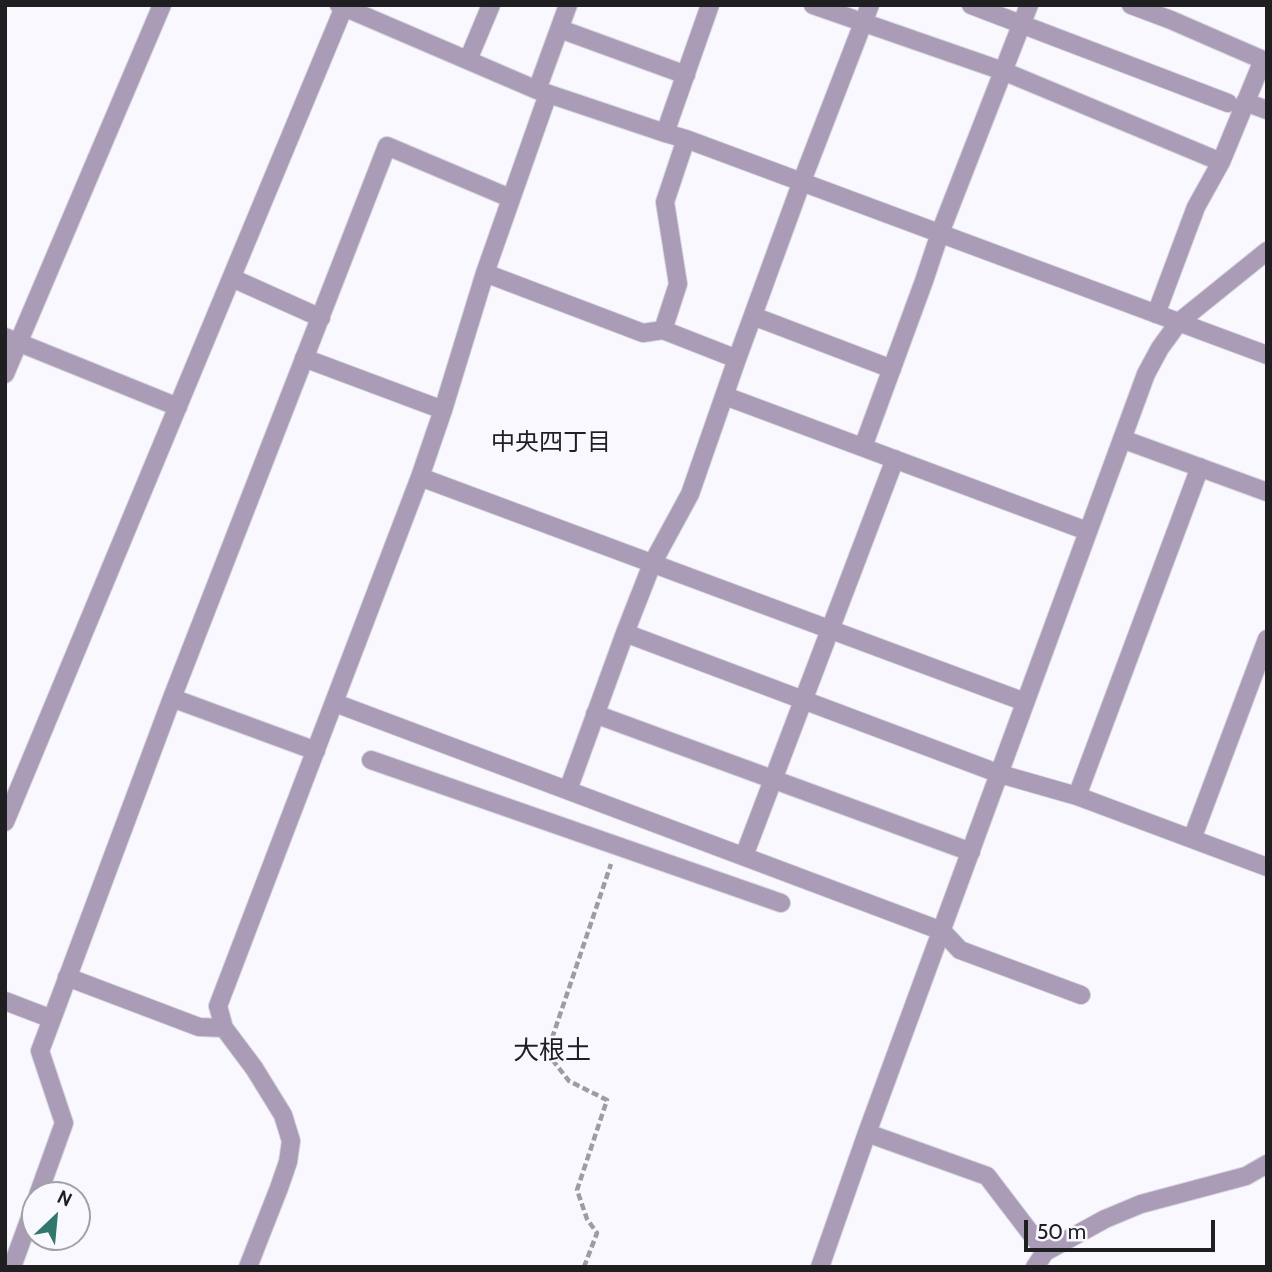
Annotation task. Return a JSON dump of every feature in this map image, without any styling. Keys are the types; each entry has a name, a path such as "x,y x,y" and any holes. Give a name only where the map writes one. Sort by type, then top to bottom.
{"street":[{"path":"5,374 12,339 162,5"},
{"path":"468,60 491,5"},
{"path":"248,1267 279,1188 291,1141 283,1115 254,1068 224,1028 218,1006 420,477 510,198 568,5"},
{"path":"665,134 710,5"},
{"path":"813,5 1003,71 1221,162"},
{"path":"568,790 652,564 690,494 802,181 870,5"},
{"path":"971,5 1236,102 1267,110"},
{"path":"863,447 940,233 1028,5"},
{"path":"1131,5 1263,60 1236,102 1235,131 1196,207 1156,314"},
{"path":"5,822 232,278 341,6 542,92 686,139 802,181 1267,355"},
{"path":"560,29 686,75"},
{"path":"663,330 678,284 665,202 686,139"},
{"path":"43,1181 65,1123 40,1051 172,698 387,146 510,198"},
{"path":"820,1267 1146,374 1160,348 1179,322 1267,251"},
{"path":"485,272 643,333 663,330 737,359"},
{"path":"232,278 321,318"},
{"path":"753,316 892,369"},
{"path":"12,339 178,407"},
{"path":"304,358 443,410"},
{"path":"725,396 1087,531"},
{"path":"1122,439 1267,492"},
{"path":"744,856 895,459"},
{"path":"1077,796 1200,467"},
{"path":"420,477 1025,702"},
{"path":"625,633 1000,774 1077,796 1267,867"},
{"path":"1192,839 1267,639"},
{"path":"172,698 316,751"},
{"path":"335,703 942,931 960,950 1081,995"},
{"path":"595,714 971,852"},
{"path":"370,760 781,903"},
{"path":"67,977 199,1027 224,1028"},
{"path":"5,1001 52,1019"},
{"path":"867,1133 987,1176 1040,1259 1105,1219 1141,1204 1246,1176 1267,1164"},
{"path":"12,1267 21,1242"}],"path":[{"path":"584,1267 597,1233 587,1219 577,1190 607,1100 569,1081 547,1053 617,846"}],"district":[{"name":"中央四丁目","path":"551,443"},
{"name":"大根土","path":"552,1051"}]}
